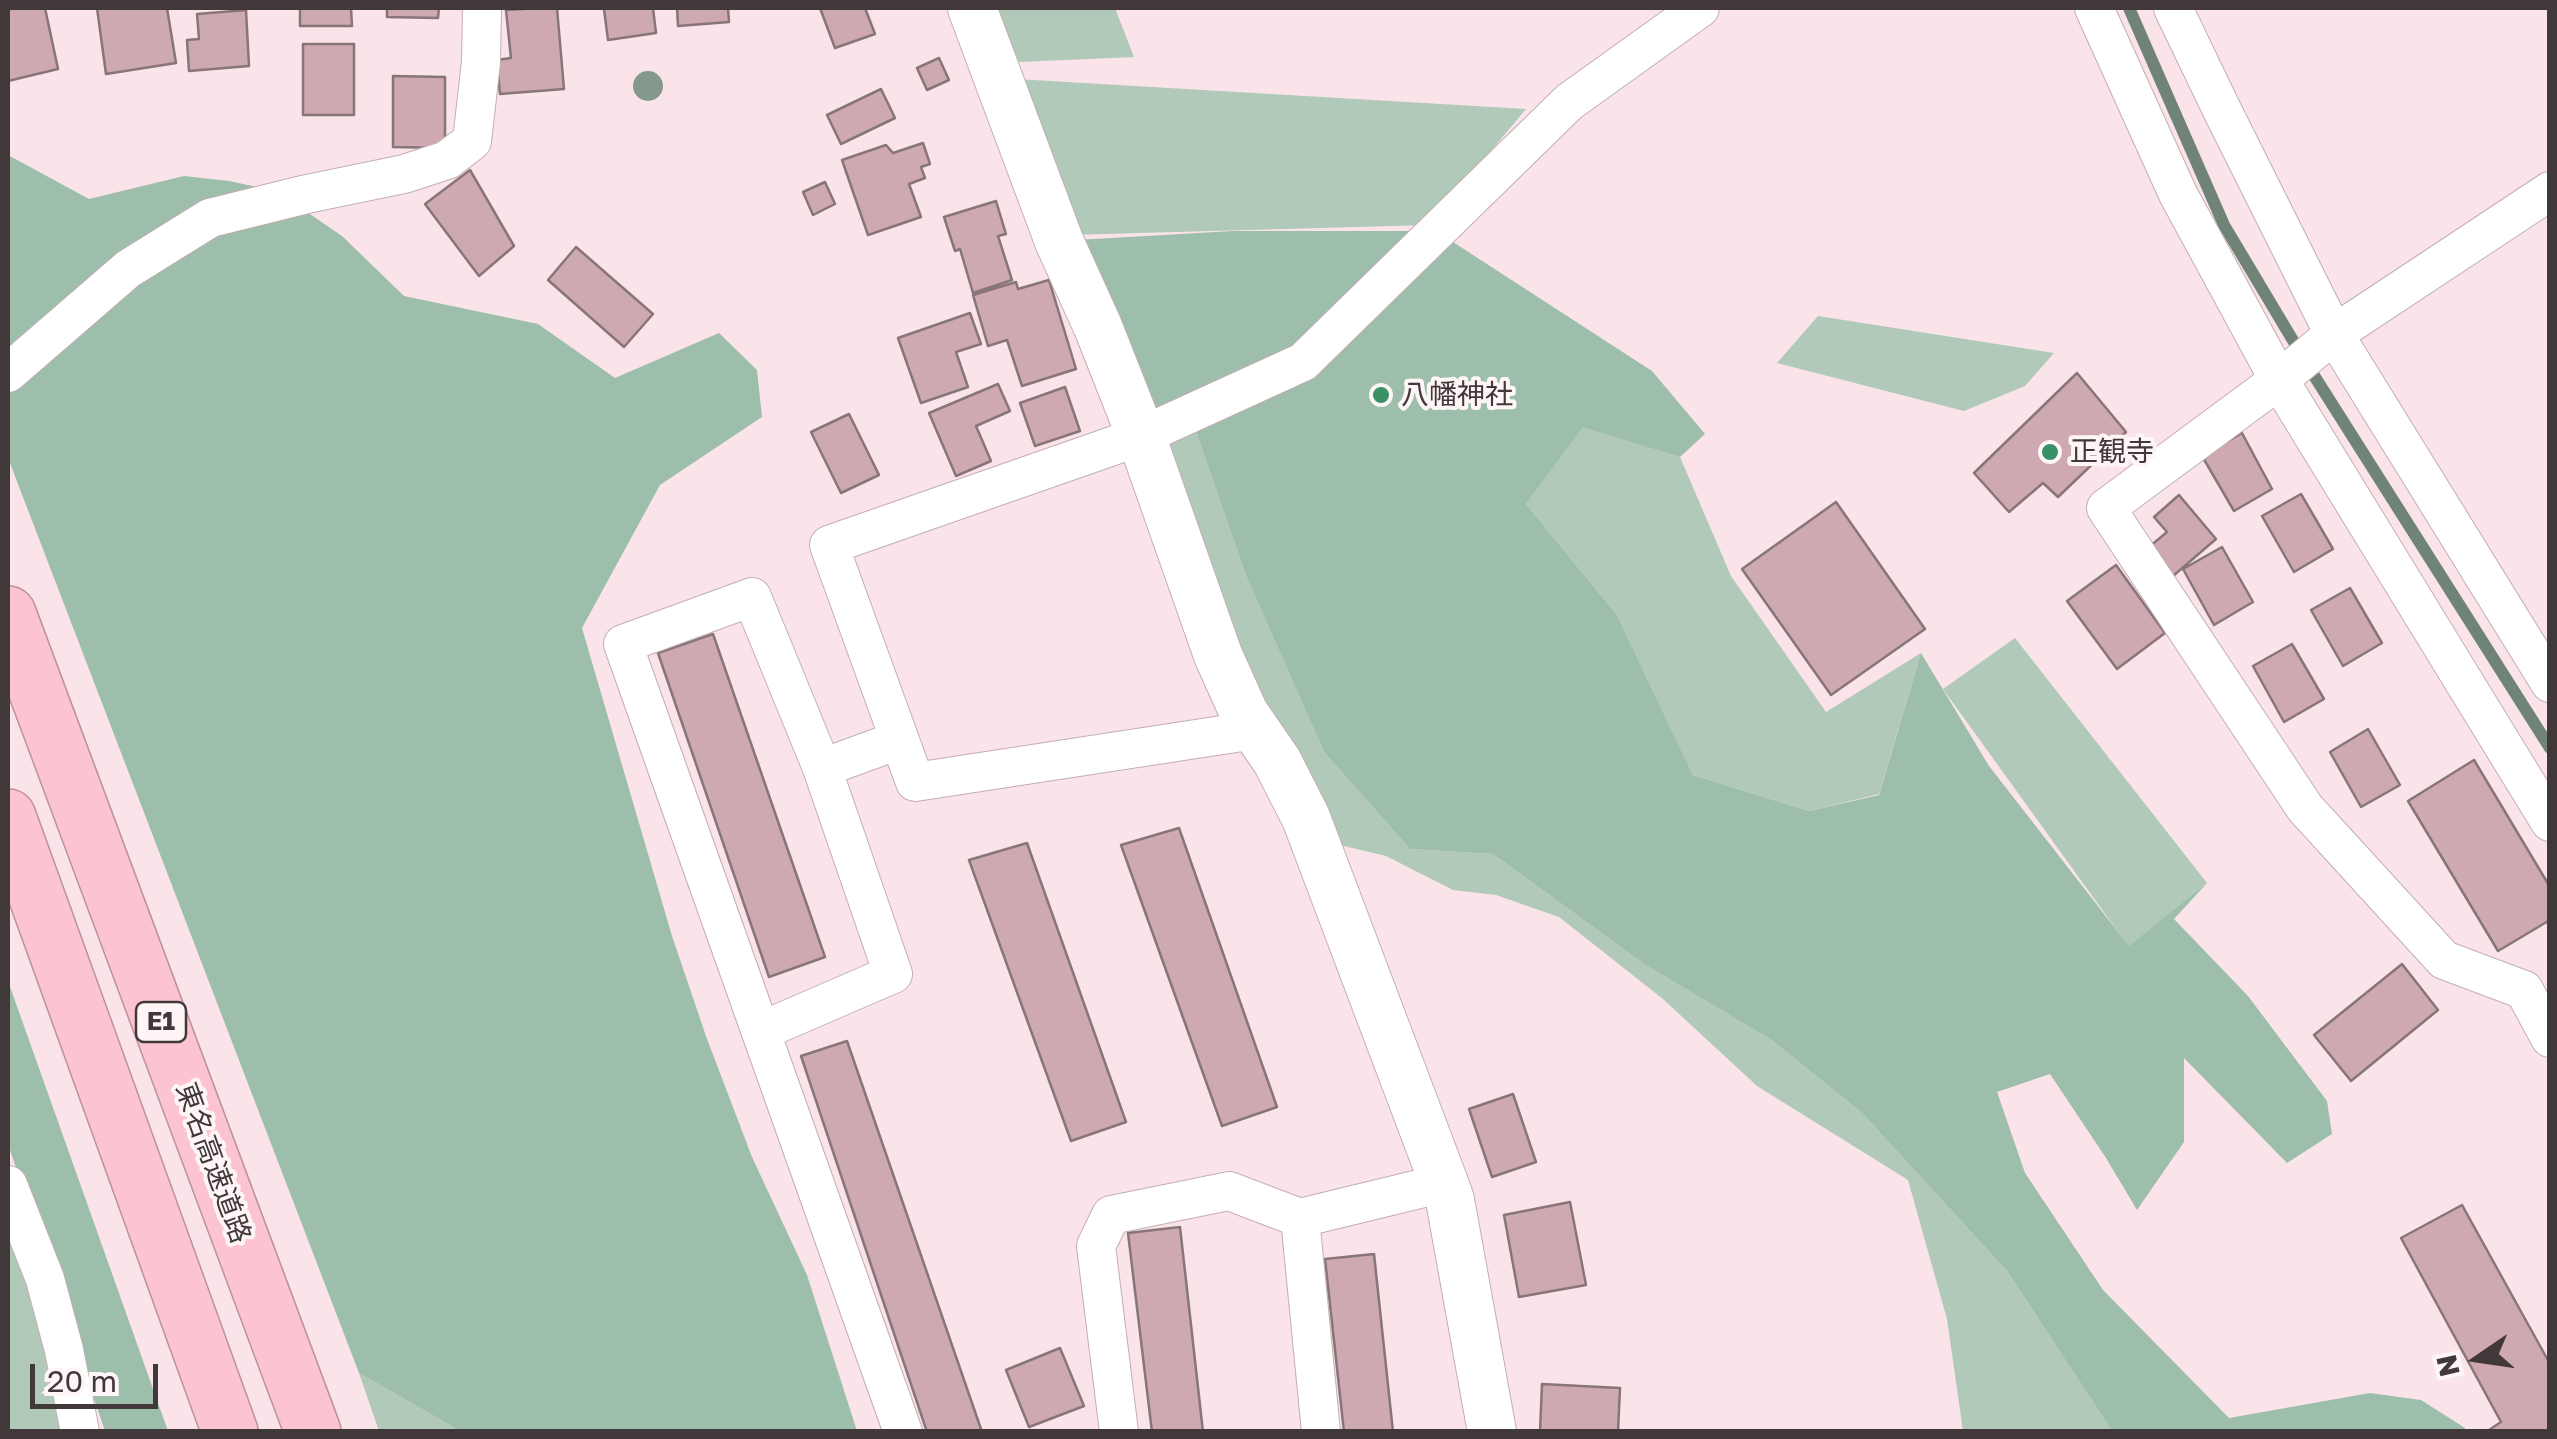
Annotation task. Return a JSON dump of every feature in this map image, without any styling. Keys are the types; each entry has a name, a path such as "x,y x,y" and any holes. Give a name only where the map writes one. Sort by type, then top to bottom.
{"highway":[{"name":"東名高速道路","path":"8,614 313,1432"},
{"path":"8,817 230,1432"}],"street":[{"path":"8,373 128,269 210,218 404,174 447,160 472,141 481,62 482,8"},
{"path":"972,8 1059,242 1141,436 1218,655 1244,713 1277,761 1306,818 1444,1183 1492,1432"},
{"path":"1255,730 915,782 828,545 1141,436 1303,362 1569,102 1700,8"},
{"path":"2094,8 2178,194 2550,822"},
{"path":"2174,8 2328,338 2550,684"},
{"path":"2550,190 2328,338 2284,376 2106,508 2306,808 2444,960 2524,990 2550,1038"},
{"path":"760,1030 894,974 822,768 752,597 623,644 760,1030 903,1432"},
{"path":"822,768 900,740"},
{"path":"1114,1430 1096,1246 1111,1214 1229,1191 1300,1218 1444,1183"},
{"path":"8,1185 45,1279 80,1432"},
{"path":"1300,1218 1321,1432"}],"green space":[{"path":"996,8 1115,8 1134,57 1019,62"},
{"path":"1016,79 1526,109 1429,225 1068,235"},
{"path":"8,155 89,199 184,176 276,191 342,236 404,296 538,324 615,378 719,333 757,370 762,417 660,485 582,628 672,936 707,1039 752,1157 807,1275 857,1431 460,1431 359,1373 8,458"},
{"path":"1233,231 1436,231 1652,371 1705,434 1680,457 1583,427 1526,504 1617,615 1693,775 1809,811 1879,795 1921,653 1989,766 2129,946 2207,883 2174,919 2248,996 2327,1101 2332,1134 2287,1163 2184,1058 2184,1142 2137,1210 2050,1074 1997,1092 2025,1173 2103,1290 2229,1418 2370,1393 2421,1400 2465,1431 2112,1431 2007,1271 1862,1113 1773,1041 1644,964 1493,854 1410,849 1324,752 1246,576 1190,414 1148,432 1059,241"},
{"path":"1818,316 2054,353 2025,386 1964,411 1777,363"},
{"path":"1190,414 1246,576 1324,752 1410,849 1493,854 1644,964 1773,1041 1862,1113 2007,1271 2112,1431 1963,1431 1947,1319 1908,1180 1757,1086 1663,999 1559,917 1496,895 1453,890 1386,856 1331,843 1289,766 1148,432"},
{"path":"1583,426 1680,457 1731,576 1826,712 1921,653 1879,794 1809,811 1693,775 1617,615 1526,504"},
{"path":"2015,638 2207,883 2129,947 1943,689"},
{"path":"8,981 168,1431 105,1431 8,1144"},
{"path":"8,1185 91,1431 8,1431"},
{"path":"359,1373 460,1431 379,1431"}],"building":[{"path":"8,8 45,8 58,69 8,81"},
{"path":"97,8 167,8 176,63 106,74"},
{"path":"300,8 351,8 352,26 300,26"},
{"path":"387,8 439,8 438,18 387,17"},
{"path":"557,8 564,89 500,94 497,60 511,58 506,10"},
{"path":"653,8 656,33 608,40 604,9"},
{"path":"677,8 728,8 729,22 678,26"},
{"path":"820,8 865,8 875,34 835,48"},
{"path":"246,10 249,66 189,71 187,40 199,39 197,14"},
{"path":"303,44 354,44 354,115 303,115"},
{"path":"939,58 949,80 927,90 917,68"},
{"path":"393,76 445,77 445,148 393,147"},
{"path":"881,89 895,118 841,144 827,115"},
{"path":"923,143 930,164 921,167 925,178 909,184 921,217 868,235 842,160 886,145 893,153"},
{"path":"470,170 514,246 479,276 425,204"},
{"path":"825,182 835,204 813,215 803,192"},
{"path":"996,201 1006,234 998,236 1012,280 973,293 960,249 955,251 944,217"},
{"path":"576,247 653,314 624,347 548,280"},
{"path":"1049,280 1076,369 1022,386 1007,340 988,346 973,295 1016,282 1018,289"},
{"path":"970,313 981,344 956,352 968,387 921,403 898,338"},
{"name":"正観寺","path":"2077,373 2126,432 2058,497 2043,483 2009,512 1974,473"},
{"path":"998,384 1010,411 976,426 991,461 956,476 929,413"},
{"path":"1065,387 1080,431 1035,446 1020,403"},
{"path":"849,414 879,475 841,493 811,432"},
{"path":"2242,433 2272,489 2234,511 2202,456"},
{"path":"2301,494 2333,549 2294,572 2262,516"},
{"path":"2179,495 2216,539 2173,576 2149,547 2167,532 2154,517"},
{"path":"1836,502 1925,629 1831,695 1742,569"},
{"path":"2222,547 2253,602 2214,625 2183,569"},
{"path":"2116,565 2165,633 2117,669 2067,601"},
{"path":"2350,588 2382,643 2343,666 2311,610"},
{"path":"713,634 825,957 769,977 658,653"},
{"path":"2292,644 2324,699 2284,722 2253,666"},
{"path":"2368,729 2400,785 2361,807 2330,752"},
{"path":"2474,760 2550,887 2550,920 2498,951 2408,801"},
{"path":"1179,828 1277,1107 1222,1126 1121,845"},
{"path":"1027,843 1126,1122 1071,1141 969,860"},
{"path":"2402,964 2438,1010 2351,1081 2314,1035"},
{"path":"847,1041 982,1432 927,1432 801,1056"},
{"path":"1513,1094 1536,1162 1492,1177 1469,1109"},
{"path":"1570,1202 1586,1285 1519,1297 1504,1215"},
{"path":"2462,1205 2550,1364 2550,1432 2486,1432 2501,1422 2401,1238"},
{"path":"1180,1227 1203,1432 1152,1432 1128,1233"},
{"path":"1374,1254 1393,1432 1344,1432 1325,1259"},
{"path":"1060,1348 1084,1406 1029,1427 1006,1370"},
{"path":"1542,1384 1620,1388 1618,1432 1540,1432"}],"waterway":[{"path":"2129,8 2224,225 2313,374 2550,748"}],"place":[{"name":"八幡神社","path":"1381,395"},
{"name":"正観寺","path":"2050,452"}]}
